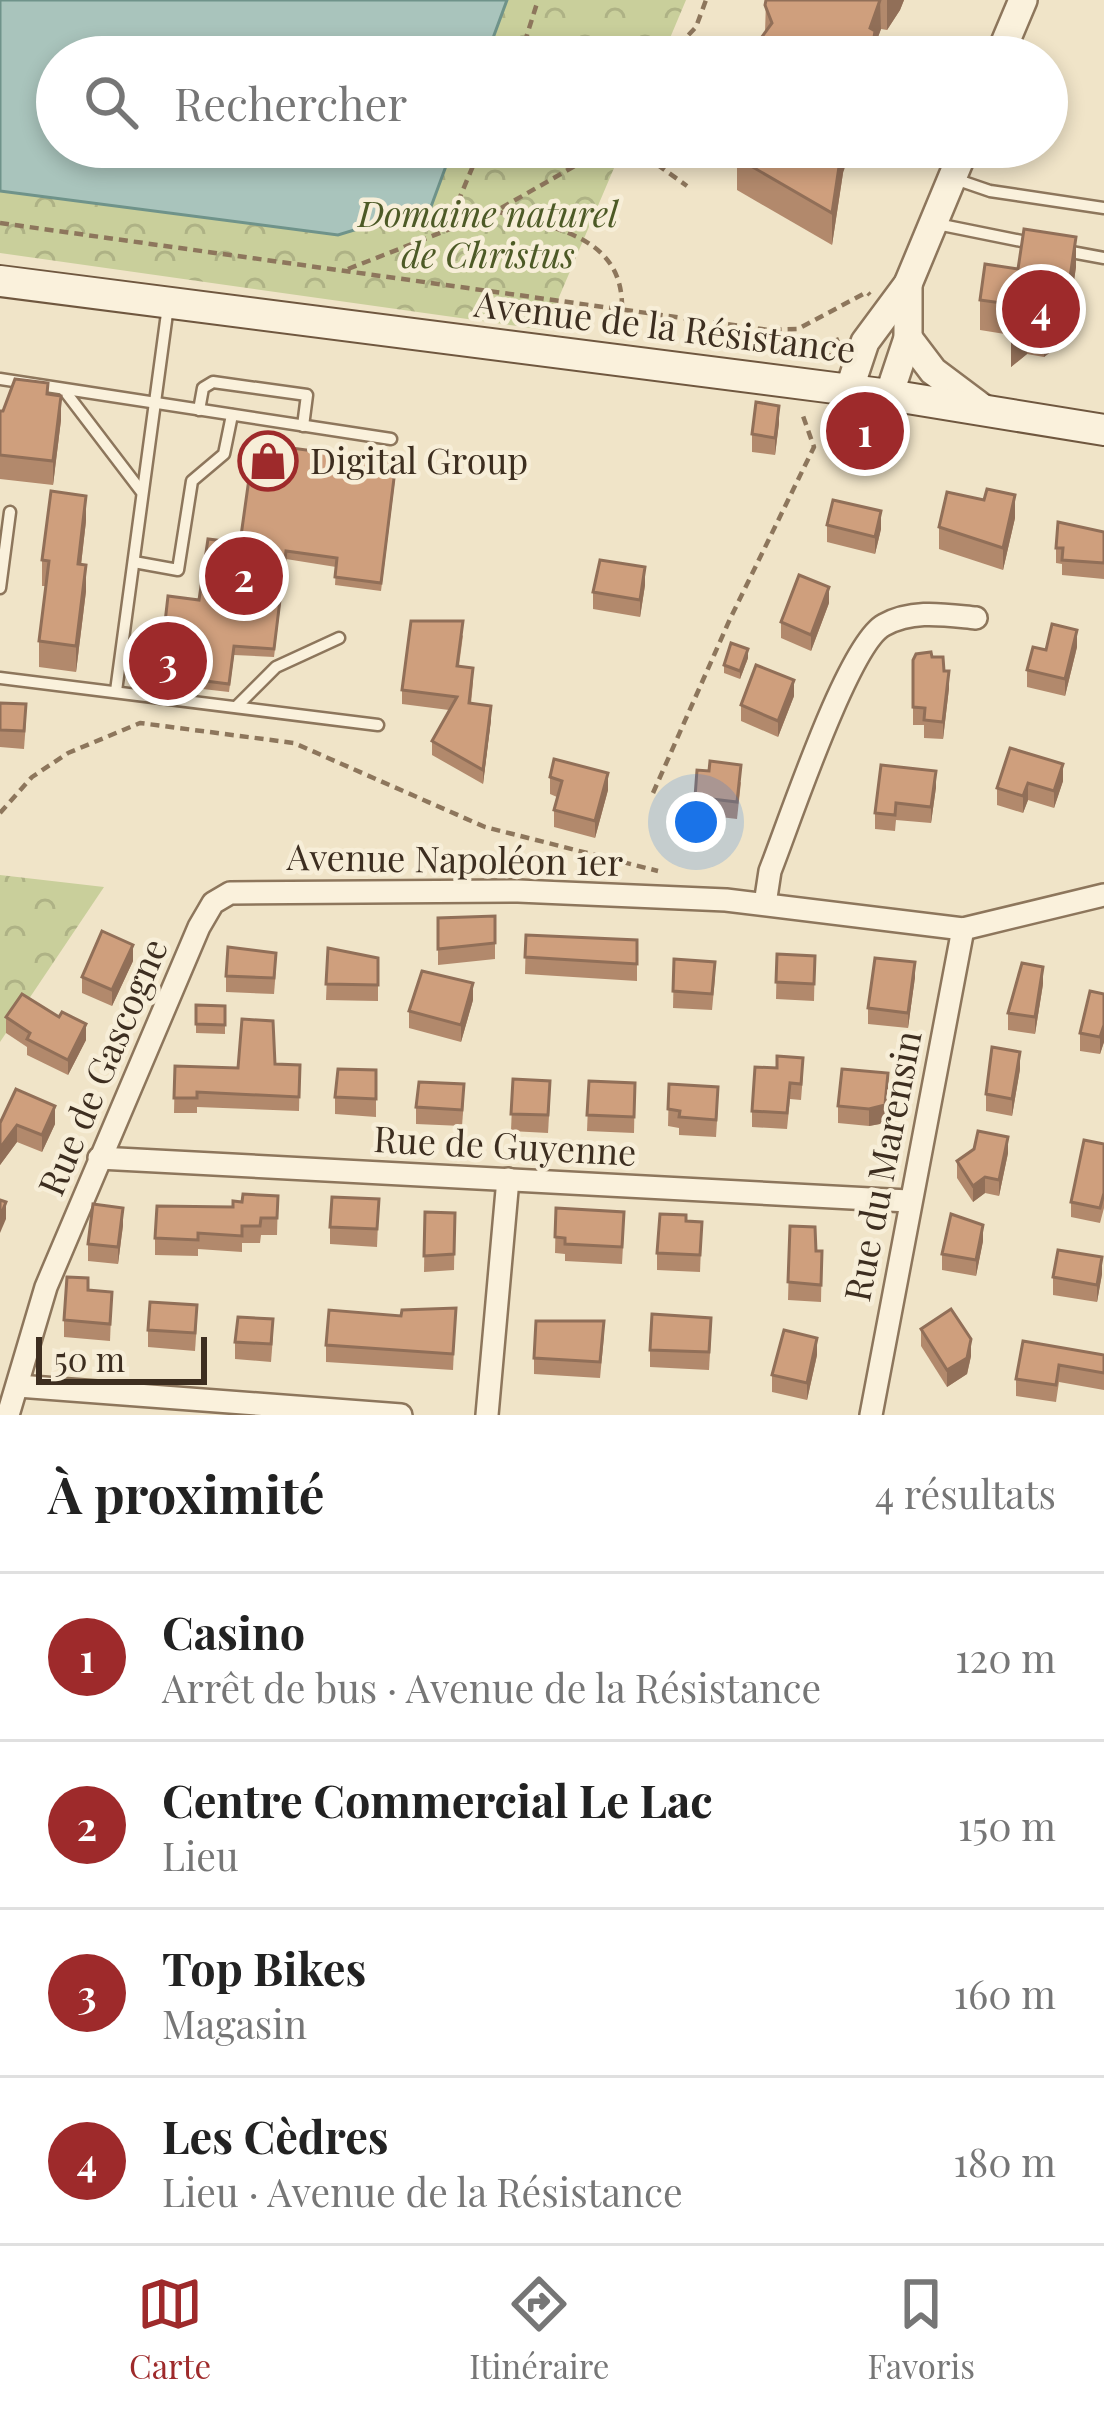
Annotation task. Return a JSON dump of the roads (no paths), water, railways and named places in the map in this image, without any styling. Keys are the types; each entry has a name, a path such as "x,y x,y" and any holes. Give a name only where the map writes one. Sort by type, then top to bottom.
{"main road":[{"name":"Avenue de la Résistance","path":"0,281 889,395 1104,430"}],"street":[{"path":"1008,36 1023,0"},
{"path":"849,390 865,342 908,284 956,168"},
{"path":"889,395 908,338 908,284"},
{"path":"908,338 928,366 985,410"},
{"path":"764,904 770,871 848,675 879,626 918,613 976,618"},
{"name":"Avenue Napoléon 1er","path":"230,893 518,890 764,904 963,929 1104,895"},
{"name":"Rue de Gascogne","path":"8,1415 46,1288 99,1158 199,927 213,904 230,893"},
{"name":"Rue du Marensin","path":"872,1412 908,1201 963,929"},
{"name":"Rue de Guyenne","path":"99,1158 908,1201"},
{"path":"488,1415 508,1179"},
{"path":"18,1386 401,1415"},
{"path":"872,1412 895,1415"}],"lane":[{"path":"952,178 990,191 1104,208"},
{"path":"934,223 1104,259"},
{"path":"116,691 169,303"},
{"path":"0,379 391,439"},
{"path":"200,410 203,388 213,382 307,395 303,426"},
{"path":"64,389 141,491"},
{"path":"134,562 178,570 192,481 224,454 232,415"},
{"path":"0,588 10,512"},
{"path":"237,706 276,667 339,638"},
{"path":"0,678 378,725"}],"water":[{"path":"0,0 507,0 494,36 36,36 36,168 445,168 425,223 387,220 338,235 0,191"}],"place":[{"name":"Les Cèdres","path":"1041,309"},
{"name":"Casino","path":"865,431"},
{"name":"Digital Group","path":"268,461"},
{"name":"Centre Commercial Le Lac","path":"244,576"},
{"name":"Top Bikes","path":"168,661"}],"park label":[{"name":"Domaine naturel de Christus","path":"488,234"}]}
